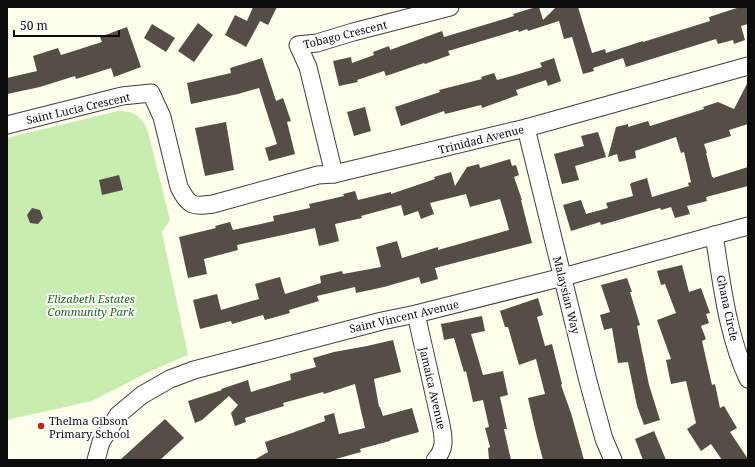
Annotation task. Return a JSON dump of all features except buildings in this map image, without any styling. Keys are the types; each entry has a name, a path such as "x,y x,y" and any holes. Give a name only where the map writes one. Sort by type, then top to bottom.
{"street":[{"name":"Tobago Crescent","path":"334,174 308,66 298,45 317,43 353,32 450,7"},
{"name":"Trinidad Avenue","path":"213,204 318,175 334,174 526,128 748,66"},
{"name":"Saint Lucia Crescent","path":"7,125 122,96 151,93 162,117 179,187 184,197 189,203 195,205 213,204"},
{"name":"Malaysian Way","path":"526,128 596,410 604,439 613,460"},
{"name":"Saint Vincent Avenue","path":"96,460 101,442 118,415 142,395 170,380 202,368 382,320 416,314 563,277 748,226"},
{"name":"Ghana Circle","path":"714,235 728,322 748,379"},
{"name":"Jamaica Avenue","path":"416,314 443,436 442,451 435,460"}],"green space":[{"name":"Elizabeth Estates Community Park","path":"118,111 133,113 140,118 148,132 170,220 162,232 188,355 153,370 92,401 7,420 7,138"}],"place":[{"name":"Thelma Gibson Primary School","path":"41,426"}]}
